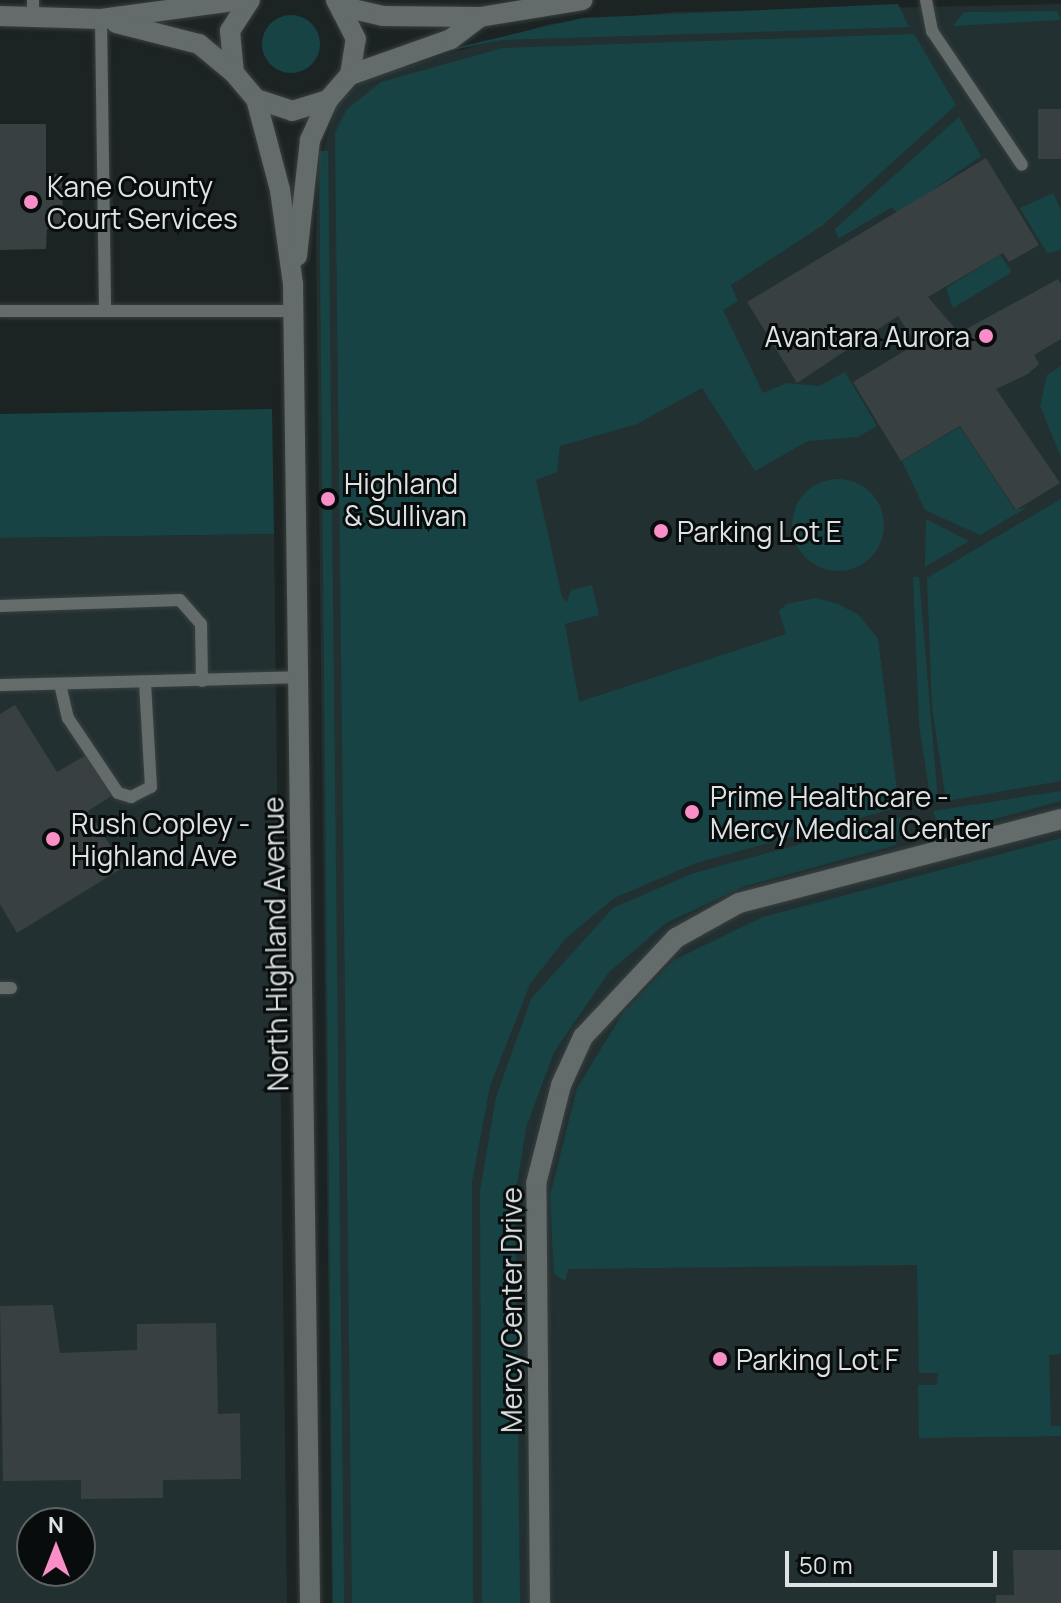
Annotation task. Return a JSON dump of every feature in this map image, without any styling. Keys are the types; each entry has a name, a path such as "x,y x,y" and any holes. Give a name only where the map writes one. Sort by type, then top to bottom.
{"street":[{"path":"101,19 241,0"},
{"path":"234,73 230,31 250,0"},
{"path":"340,3 382,16 480,17 583,0"},
{"path":"340,3 356,39 350,75 451,39 480,17"},
{"path":"0,16 33,9 101,19 199,44 234,73 256,99 292,111 328,100"},
{"name":"North Highland Avenue","path":"293,284 310,140 328,100 350,75"},
{"name":"North Highland Avenue","path":"256,99 280,190 294,311 310,1603"},
{"name":"Mercy Center Drive","path":"540,1603 536,1184 561,1085 583,1037 676,938 739,903 1061,819"}],"lane":[{"path":"926,0 932,31 1022,165"},
{"path":"101,19 105,309"},
{"path":"0,311 294,311"},
{"path":"0,606 180,600 201,624 202,681"},
{"path":"0,685 299,677"},
{"path":"60,684 68,718 118,793 131,797 151,787 145,682"}],"shaded area":[{"path":"898,4 909,27 502,40 403,60 582,18"},
{"name":"Prime Healthcare - Mercy Medical Center","path":"1061,4 1061,1603 332,1603 316,238 317,171 337,103 364,79 549,24 675,12"},
{"path":"1057,11 1061,20 953,26 964,12"},
{"path":"291,15 311,24 320,44 311,64 291,73 271,64 262,44 271,24"},
{"path":"914,34 956,105 823,225 731,285 738,301 723,310 763,393 787,383 819,386 845,372 877,426 858,437 808,441 755,471 702,388 637,424 560,446 557,472 536,480 562,597 567,602 571,590 592,585 599,615 565,624 579,702 786,634 779,611 787,604 816,598 838,604 859,615 878,639 899,807 696,863 614,898 566,938 530,984 490,1086 472,1182 473,1603 352,1603 335,133 347,109 381,82 503,48"},
{"path":"959,117 981,156 898,214 892,207 838,239 835,229"},
{"path":"319,151 328,151 344,1603 333,1603"},
{"path":"1053,193 1061,210 1061,250 1047,253 1020,208"},
{"path":"1000,255 1012,272 953,308 946,288"},
{"path":"1061,366 1061,457 1040,406 1047,375"},
{"path":"272,409 274,534 0,538 0,414"},
{"path":"960,427 1015,510 1028,507 980,535 925,510 902,461"},
{"path":"838,479 856,483 870,493 880,507 884,525 880,543 870,557 856,567 838,571 820,567 806,557 796,543 792,525 796,507 806,493 820,483"},
{"path":"1061,499 1061,781 946,801 932,706 927,578"},
{"path":"926,519 969,541 925,567"},
{"path":"274,534 287,1603 0,1603 0,538"},
{"path":"913,577 919,577 938,802 931,803 919,724"},
{"path":"1061,791 1061,801 954,830 938,824 933,811"},
{"path":"901,817 896,845 745,886 666,923 609,972 554,1052 526,1128 515,1197 520,1603 482,1603 480,1191 496,1097 531,999 613,908 694,873"},
{"path":"1061,838 1061,1354 1049,1355 1051,1426 1061,1426 1061,1436 919,1438 918,1385 937,1385 938,1373 919,1373 917,1265 568,1269 565,1281 554,1274 550,1196 577,1088 623,1013 674,960 763,917"}],"building":[{"path":"1038,109 1061,109 1061,159 1038,159"},
{"name":"Kane County Court Services","path":"0,124 46,124 46,174 62,174 63,229 47,229 46,249 0,250"},
{"name":"Avantara Aurora","path":"986,158 1039,245 1009,262 1003,253 928,297 959,333 1058,279 1061,284 1061,339 1034,355 1039,364 1028,374 996,389 1060,483 1016,510 960,426 901,461 853,382 916,344 898,316 797,383 747,302"},
{"name":"Rush Copley - Highland Ave","path":"15,705 57,772 88,754 113,795 88,811 124,867 17,933 0,904 0,714"},
{"path":"53,1305 60,1353 137,1350 137,1324 216,1323 218,1414 240,1413 241,1479 163,1480 163,1498 81,1499 81,1480 3,1481 0,1306"},
{"path":"1013,1550 1061,1550 1061,1603 996,1603 996,1595 1014,1595"}],"place":[{"name":"Kane County Court Services","path":"31,202"},
{"name":"Avantara Aurora","path":"986,336"},
{"name":"Highland & Sullivan","path":"328,499"},
{"name":"Parking Lot E","path":"661,531"},
{"name":"Prime Healthcare - Mercy Medical Center","path":"692,812"},
{"name":"Rush Copley - Highland Ave","path":"53,839"},
{"name":"Parking Lot F","path":"720,1359"}]}
